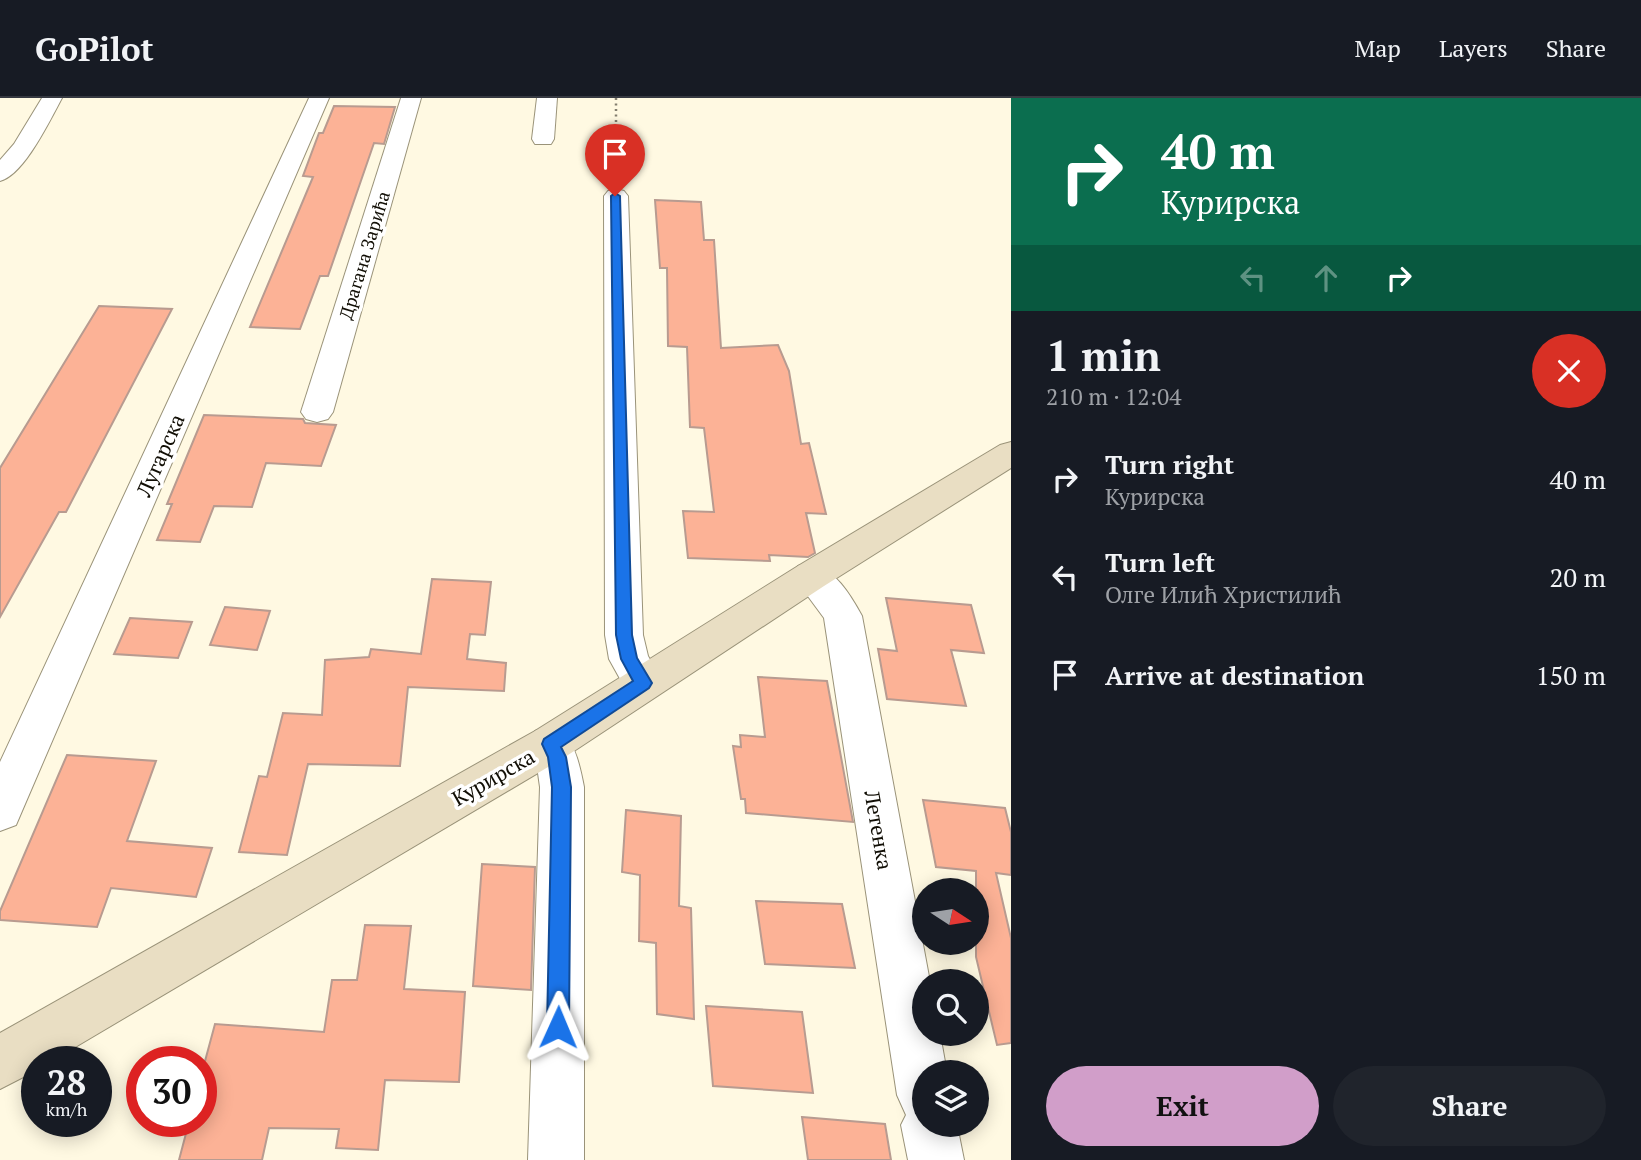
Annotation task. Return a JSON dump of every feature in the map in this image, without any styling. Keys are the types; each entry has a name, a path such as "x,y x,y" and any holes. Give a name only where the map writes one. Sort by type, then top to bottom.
{"street":[{"path":"0,174 30,138 52,98"},
{"name":"Лугарска","path":"0,811 319,98"},
{"name":"Драгана Зарића","path":"317,412 411,98"},
{"path":"543,139 547,98"},
{"path":"615,196 624,635 629,659 643,683"},
{"name":"Курирска","path":"0,1062 550,744 811,576 1011,453"},
{"name":"Летенка","path":"811,576 830,596 843,616 918,1060"},
{"path":"550,744 557,757 562,787 556,1160"},
{"path":"931,1137 936,1160"}],"path":[{"path":"615,196 616,98"}],"building":[{"path":"334,106 395,107 384,144 374,143 328,276 320,276 300,329 250,327 313,177 303,176 319,133 323,133"},
{"path":"655,200 701,202 704,240 714,240 721,348 778,345 789,371 801,444 809,443 826,514 806,513 815,553 808,557 769,555 770,561 688,558 683,511 714,512 704,428 690,427 687,347 668,346 667,268 660,268"},
{"path":"99,306 172,309 66,512 59,512 0,617 0,468"},
{"path":"204,415 303,419 305,423 336,425 321,466 266,463 252,507 214,506 200,542 157,540 172,504 167,504"},
{"path":"432,579 491,582 485,635 470,634 467,659 506,663 504,691 408,687 400,766 308,764 287,855 239,852 259,776 267,777 283,713 322,715 325,660 369,657 371,649 421,654"},
{"path":"886,598 971,605 984,653 951,650 966,706 887,699 878,649 897,651"},
{"path":"225,607 270,611 257,650 210,645"},
{"path":"130,618 192,622 178,658 114,654"},
{"path":"758,677 827,681 853,822 746,813 745,799 741,799 733,746 741,747 740,735 765,737"},
{"path":"67,755 156,761 127,841 212,848 196,897 111,888 97,927 0,920 0,911"},
{"path":"923,800 1005,808 1011,832 1011,875 996,873 1011,938 1011,1043 997,1045 989,1011 989,969 979,969 976,957 989,956 989,878 976,878 976,871 936,867"},
{"path":"626,810 681,816 679,906 691,908 694,1019 657,1014 656,943 639,941 640,875 622,872"},
{"path":"482,864 535,867 531,990 473,986"},
{"path":"756,901 842,904 855,968 765,964"},
{"path":"365,925 411,926 404,989 465,992 459,1082 385,1080 378,1150 336,1148 339,1129 269,1128 262,1160 179,1160 185,1137 217,1137 217,1046 209,1046 215,1024 324,1032 332,980 357,980"},
{"path":"706,1006 802,1012 813,1093 713,1086"},
{"path":"802,1117 885,1124 891,1160 808,1160"}],"route":[{"path":"558,1027 562,787 557,757 550,744 643,683 629,659 624,635 615,196"}]}
